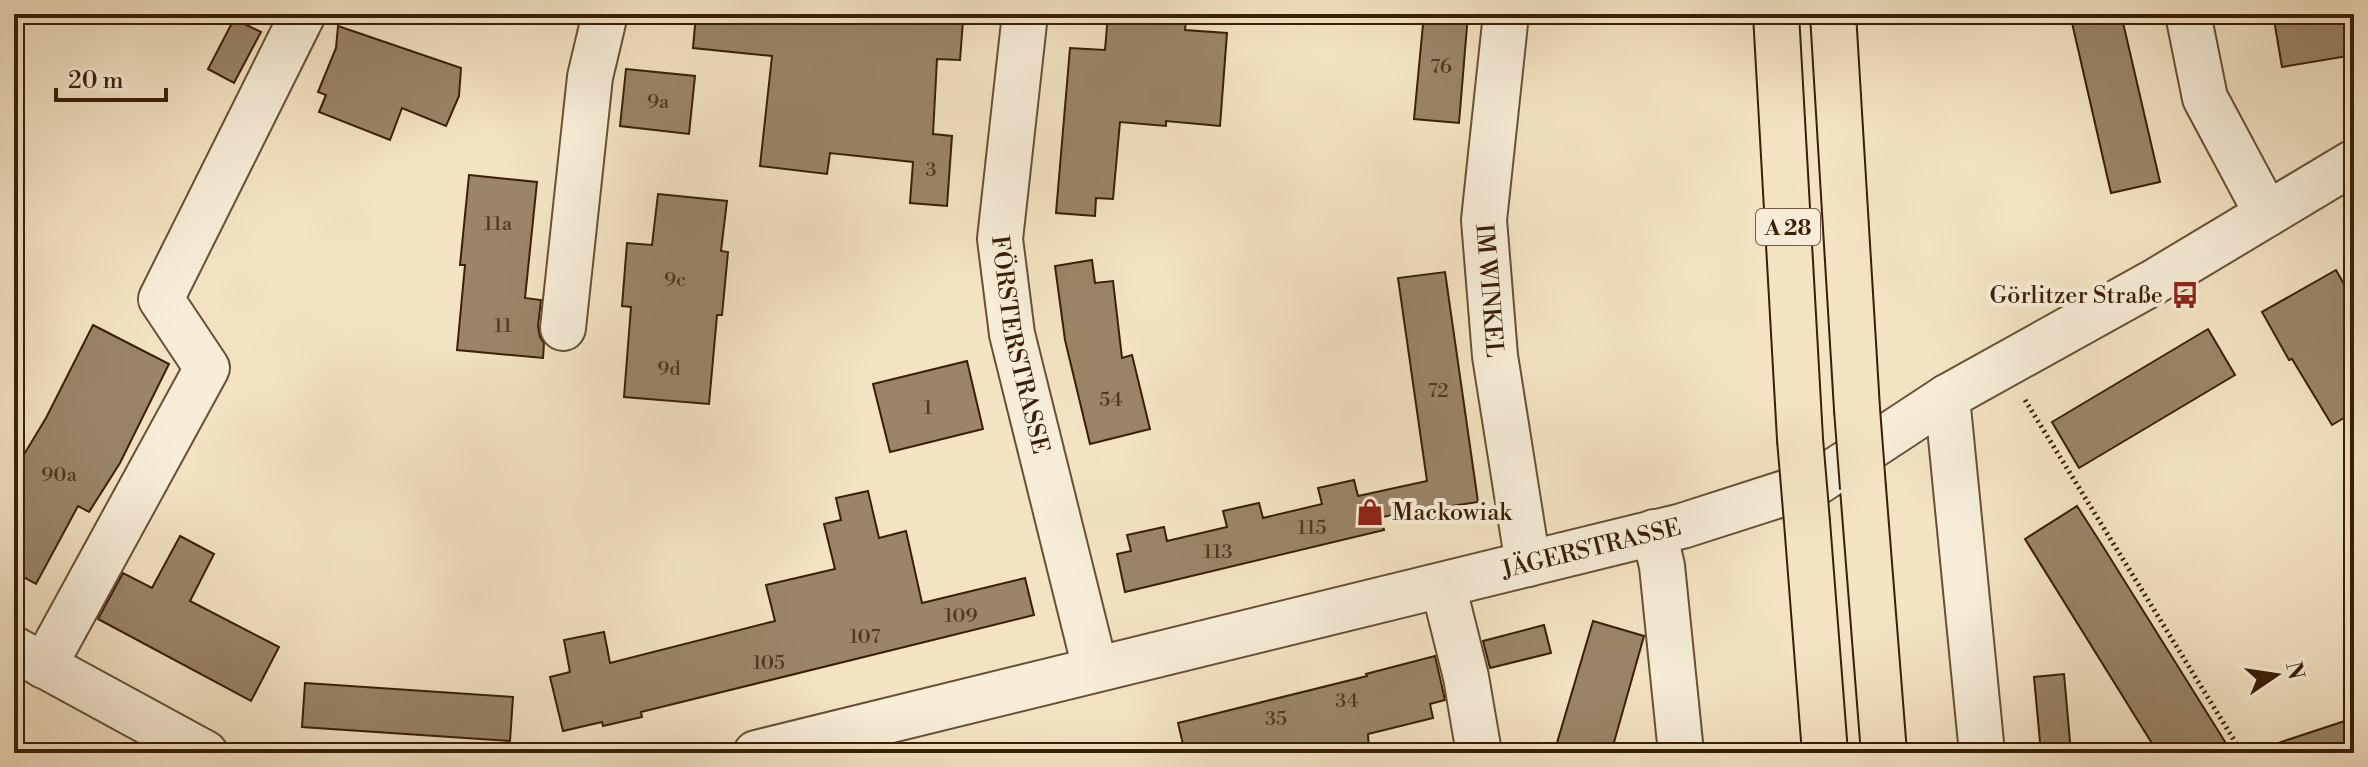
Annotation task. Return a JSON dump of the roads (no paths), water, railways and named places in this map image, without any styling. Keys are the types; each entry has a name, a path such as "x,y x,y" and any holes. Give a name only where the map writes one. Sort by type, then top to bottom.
{"highway":[{"name":"A 28","path":"1776,14 1800,439 1825,753"},
{"name":"A 28","path":"1833,14 1857,409 1884,753"}],"street":[{"path":"205,753 29,658 207,368 161,299 303,14"},
{"path":"563,328 590,77 605,14"},
{"name":"FÖRSTERSTRASSE","path":"1025,14 1000,239 1012,334 1095,668"},
{"name":"IM WINKEL","path":"1506,14 1484,220 1495,356 1528,564"},
{"path":"2188,14 2205,98 2267,214"},
{"name":"JÄGERSTRASSE","path":"756,753 1654,532 1816,483 1947,397 2154,282 2354,162"},
{"path":"1947,397 1982,753"},
{"path":"1654,532 1662,566 1681,753"},
{"path":"1443,585 1466,677 1479,753"}],"place":[{"name":"Görlitzer Straße","path":"2185,295"},
{"name":"Mackowiak","path":"1370,512"}]}
